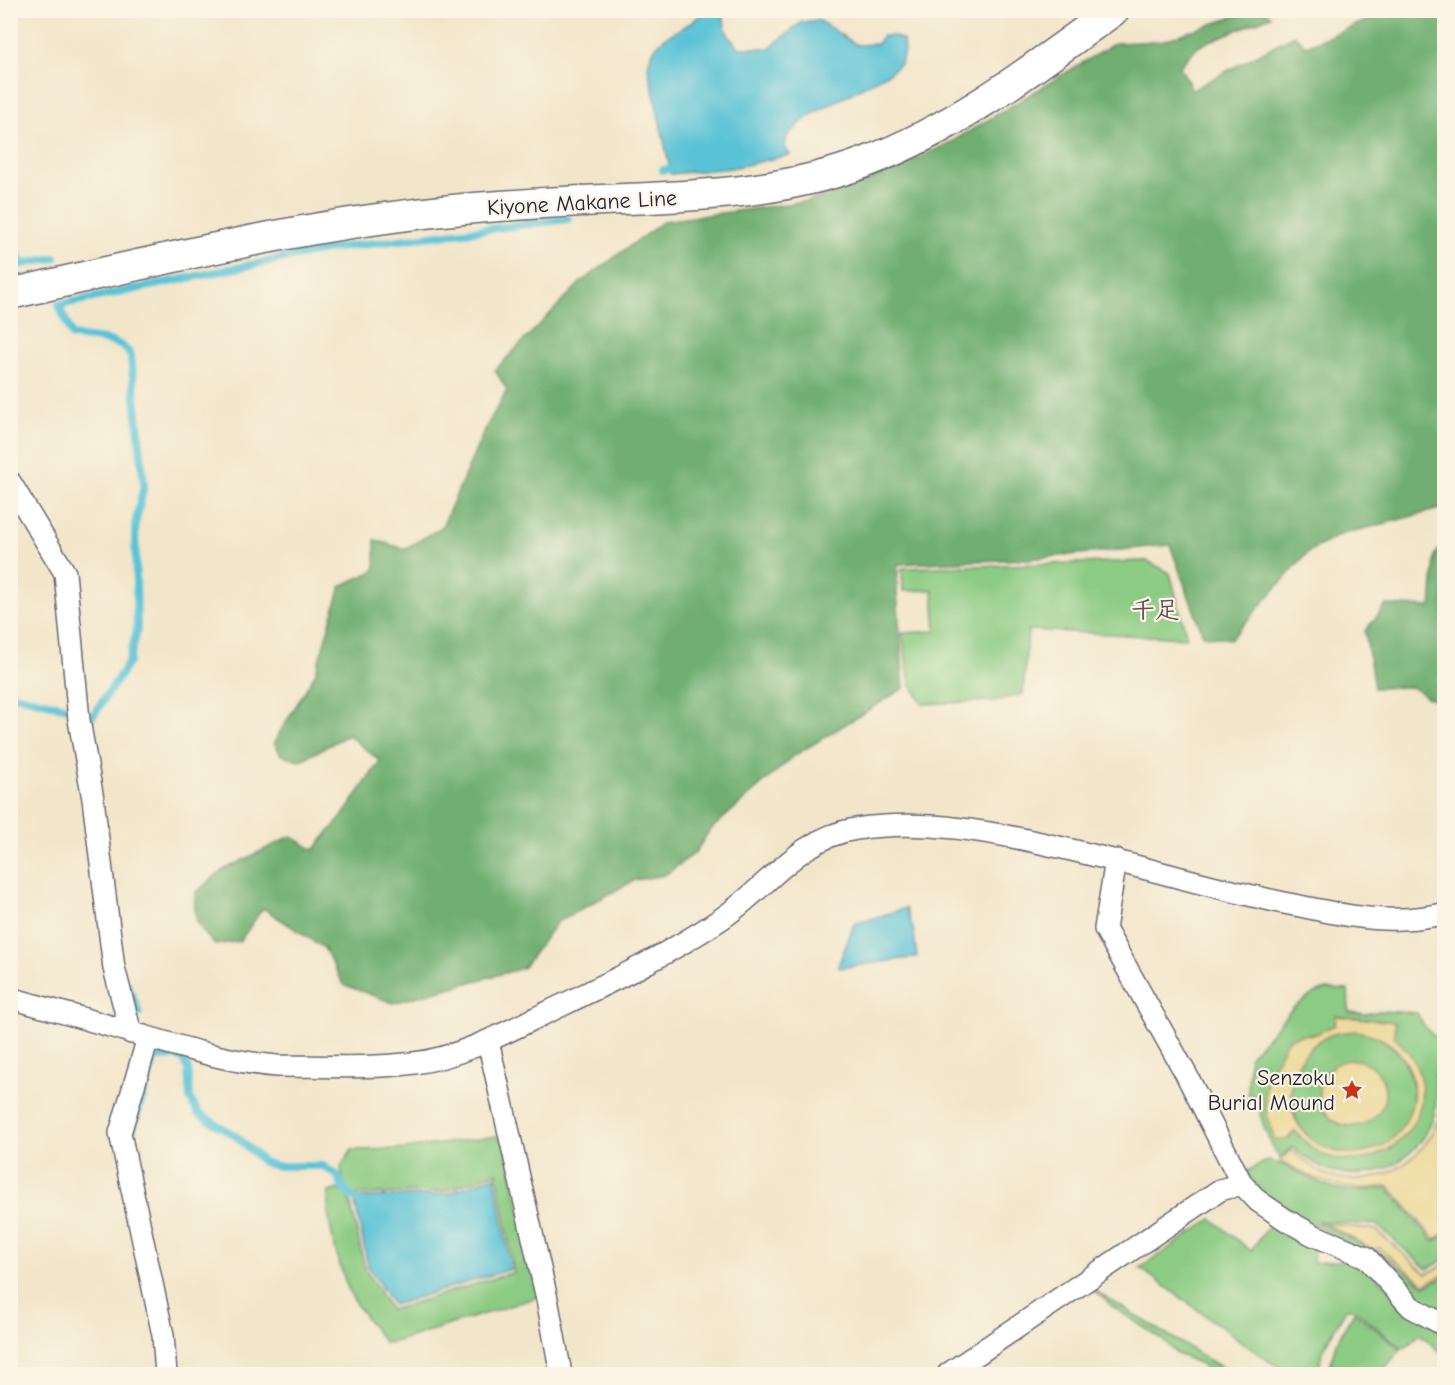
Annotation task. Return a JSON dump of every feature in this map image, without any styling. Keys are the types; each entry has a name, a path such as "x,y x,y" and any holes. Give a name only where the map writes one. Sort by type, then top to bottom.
{"main road":[{"name":"Kiyone Makane Line","path":"10,294 224,246 340,223 462,209 699,196 784,186 827,175 903,147 958,119 1114,10"}],"street":[{"path":"10,482 65,573 79,720 93,799 114,968 140,1035 120,1133 163,1335 166,1374"},
{"path":"10,998 234,1061 277,1066 415,1064 444,1057 488,1041 646,964 720,921 802,851 823,838 854,829 898,826 965,828 1002,834 1116,860 1254,896 1329,912 1401,919 1444,914"},
{"path":"1116,860 1105,929 1186,1074 1242,1184 1258,1201 1286,1220 1313,1235 1366,1257 1411,1307 1444,1325"},
{"path":"488,1041 547,1299 561,1374"},
{"path":"948,1374 1220,1190 1242,1184"}],"green space":[{"path":"1254,10 1264,11 1271,16 1198,46 1180,66 1192,90 1294,35 1306,46 1375,17 1378,11 1444,11 1444,508 1340,535 1308,552 1231,639 1203,635 1170,545 1028,559 898,564 897,592 904,688 794,756 709,831 695,853 665,875 635,880 557,922 523,968 393,1003 344,985 324,948 263,908 240,941 215,945 209,939 200,927 196,916 195,893 223,870 291,836 314,850 344,814 380,761 348,735 300,761 281,755 274,742 315,674 341,586 375,570 375,540 405,549 442,527 485,429 507,390 495,370 581,282 664,221 808,201 884,175 953,141 1115,43 1161,41"},
{"path":"1444,541 1444,707 1411,687 1374,688 1365,631 1386,605 1431,607 1435,555"},
{"path":"1147,561 1170,573 1187,638 1028,630 1023,694 994,701 923,704 910,684 902,633 936,631 933,590 903,591 902,568"},
{"path":"1326,989 1348,990 1349,1012 1417,1013 1428,1030 1444,1042 1438,1050 1435,1071 1436,1106 1429,1127 1421,1141 1409,1153 1396,1163 1381,1170 1364,1174 1331,1171 1315,1164 1292,1147 1280,1158 1264,1128 1257,1095 1248,1095 1249,1057 1293,1008 1313,994","holes":["1336,1016 1393,1037 1408,1052 1420,1105 1391,1149 1346,1161 1309,1146 1295,1131 1267,1077 1301,1035 1316,1034 1335,1025"]},
{"path":"1356,1031 1378,1037 1397,1052 1409,1072 1413,1094 1408,1118 1402,1130 1392,1140 1368,1152 1341,1154 1320,1146 1303,1130 1294,1111 1291,1089 1296,1067 1310,1048 1333,1034","holes":["1383,1080 1384,1100 1353,1126 1341,1125 1331,1119"]},
{"path":"497,1136 506,1145 538,1297 391,1343 384,1342 356,1304 345,1281 331,1232 329,1192 337,1189 347,1196 351,1204 365,1269 391,1310 514,1272 497,1172 445,1191 354,1195 345,1186 341,1166 352,1150 404,1149"},
{"path":"1267,1161 1275,1162 1320,1183 1343,1190 1388,1188 1434,1242 1444,1235 1444,1260 1427,1269 1377,1225 1317,1221 1379,1252 1425,1286 1444,1278 1444,1316 1425,1305 1391,1270 1268,1197 1245,1172"},
{"path":"1212,1219 1251,1251 1267,1228 1276,1225 1323,1248 1313,1249 1314,1263 1348,1260 1367,1269 1444,1335 1444,1355 1420,1334 1402,1348 1354,1309 1346,1309 1322,1351 1318,1374 1292,1374 1267,1360 1140,1268"},
{"path":"1092,1289 1232,1374 1209,1374 1199,1363 1177,1354 1163,1340 1113,1307"},
{"path":"1354,1312 1401,1349 1380,1374 1328,1374 1336,1343"}],"sand":[{"path":"1336,1016 1395,1022 1394,1037 1412,1057 1421,1082 1421,1103 1415,1121 1403,1137 1388,1150 1369,1158 1349,1160 1327,1156 1314,1149 1295,1131 1286,1140 1275,1140 1269,1124 1265,1098 1266,1088 1288,1039 1316,1034 1335,1025","holes":["1356,1031 1378,1037 1400,1054 1411,1075 1413,1097 1407,1119 1394,1137 1375,1149 1351,1154 1324,1147 1304,1132 1297,1122 1291,1099 1294,1075 1304,1055 1312,1046 1333,1034"]},
{"path":"1444,1047 1444,1139 1442,1148 1444,1152 1444,1233 1435,1240 1389,1186 1360,1188 1336,1185 1307,1175 1280,1161 1291,1150 1325,1174 1343,1179 1362,1179 1379,1176 1411,1159 1424,1146 1434,1130 1440,1113 1442,1091 1439,1054"},
{"path":"1352,1060 1365,1063 1375,1070 1382,1080 1385,1093 1382,1106 1375,1116 1365,1123 1352,1126 1339,1123 1329,1116 1322,1106 1319,1093 1322,1080 1329,1070 1339,1063"},
{"path":"1323,1223 1376,1230 1426,1274 1444,1265 1444,1275 1425,1284 1379,1248 1374,1250"}],"water":[{"path":"704,11 725,11 726,31 740,48 769,48 802,22 818,20 857,45 877,44 883,36 894,36 903,40 904,51 901,63 889,73 809,116 787,136 785,148 790,155 732,168 671,174 648,67 651,55 664,39"},
{"path":"906,908 914,932 917,957 840,968 838,966 854,924"},
{"path":"495,1176 511,1269 393,1305 368,1266 354,1198 446,1194"}],"waterway":[{"path":"663,170 678,168"},
{"path":"90,720 129,662 137,630 135,525 144,485 131,356 120,345 113,342 72,336 59,305 328,249 568,219"},
{"path":"10,240 23,264"},
{"path":"10,266 55,258"},
{"path":"10,694 68,708"},
{"path":"128,985 139,1013"},
{"path":"129,1141 156,1054"},
{"path":"157,1057 176,1056 184,1060 188,1069 190,1098 198,1113 237,1137 263,1162 275,1166 323,1166 337,1175 344,1190 360,1203"}],"place":[{"name":"Senzoku Burial Mound","path":"1352,1090"}],"district":[{"name":"千足","path":"1155,610"}]}
